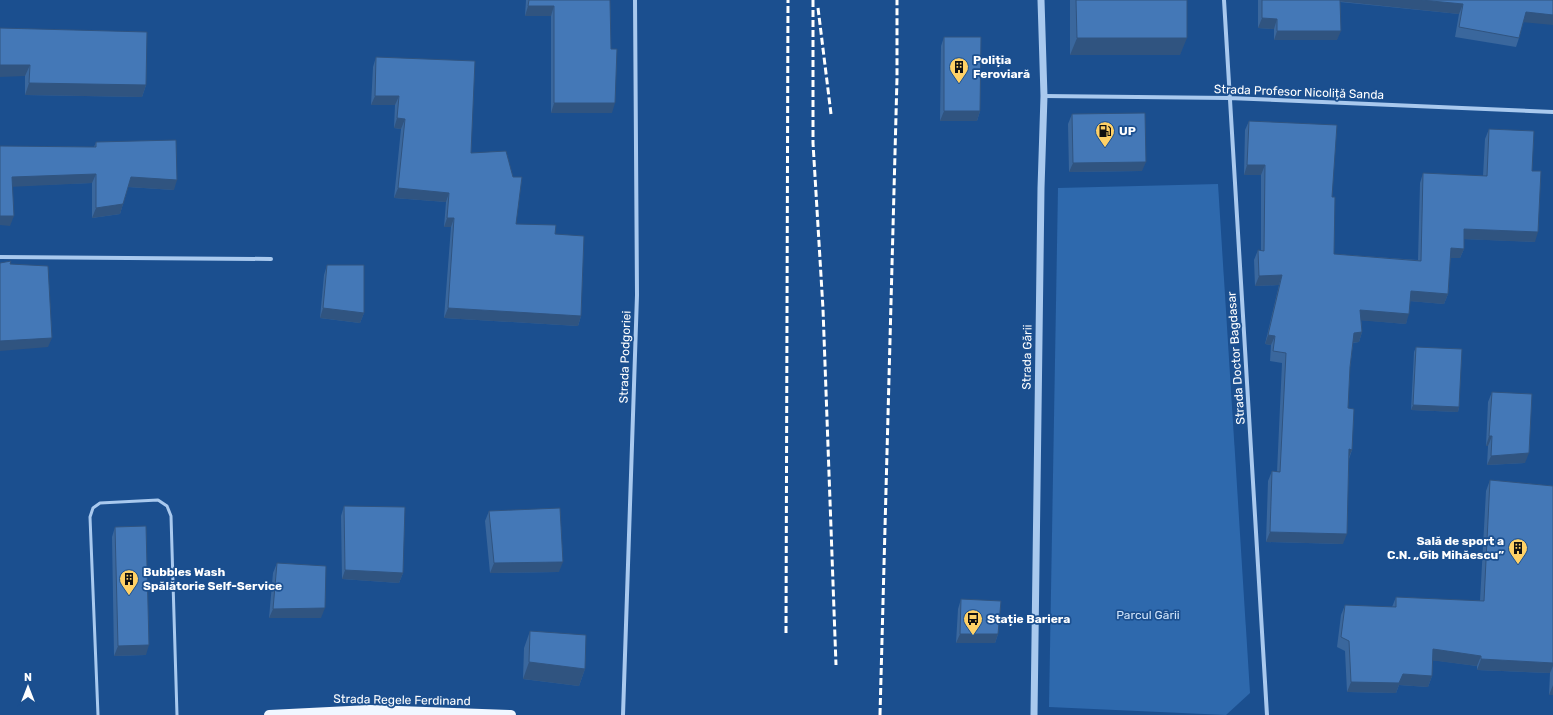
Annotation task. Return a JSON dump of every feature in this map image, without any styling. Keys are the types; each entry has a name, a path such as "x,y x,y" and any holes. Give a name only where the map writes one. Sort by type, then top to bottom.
{"main road":[{"name":"Strada Regele Ferdinand","path":"269,715 370,713 511,715"}],"street":[{"name":"Strada Podgoriei","path":"623,715 637,295 635,0"},
{"name":"Strada Gării","path":"1034,715 1041,188 1044,96 1041,0"},
{"name":"Strada Doctor Bagdasar","path":"1224,0 1267,715"},
{"name":"Strada Profesor Nicoliță Sanda","path":"1044,96 1229,98 1553,112"},
{"path":"0,256 271,259"}],"lane":[{"path":"98,715 90,517 93,508 100,503 158,500 167,506 171,516 177,715"}],"green space":[{"name":"Parcul Gării","path":"1218,184 1250,693 1226,715 1049,707 1058,188"}],"building":[{"path":"529,0 610,0 611,49 617,49 615,103 554,103 554,6 528,6"},
{"path":"1076,0 1187,0 1187,38 1077,38"},
{"path":"1262,0 1340,0 1341,31 1277,31 1277,19 1262,18"},
{"path":"1421,0 1553,0 1553,15 1526,12 1519,38 1459,27 1463,4"},
{"path":"0,28 147,32 146,85 29,83 30,65 0,65"},
{"name":"Poliția Feroviară","path":"944,37 981,37 980,111 944,111"},
{"path":"376,57 475,61 471,153 506,151 513,177 522,177 516,224 556,225 555,234 584,236 581,316 448,308 454,218 447,218 449,193 398,188 405,119 397,118 399,96 375,96"},
{"name":"UP","path":"1145,113 1146,162 1073,163 1072,114"},
{"path":"1249,121 1337,125 1332,197 1335,197 1334,254 1421,261 1423,173 1487,176 1489,129 1534,131 1532,171 1541,171 1538,232 1464,229 1464,249 1451,248 1448,294 1411,291 1409,314 1360,310 1362,332 1354,333 1350,367 1348,408 1354,409 1352,450 1349,449 1347,534 1270,532 1272,471 1280,472 1286,353 1273,351 1275,336 1268,335 1282,275 1259,276 1258,250 1264,251 1265,165 1247,165"},
{"path":"176,140 177,180 131,177 123,204 96,208 96,174 12,177 14,216 0,216 0,146 96,147 96,142"},
{"path":"11,261 10,264 48,266 52,338 0,341 0,263"},
{"path":"327,265 364,265 364,313 323,308"},
{"path":"1416,347 1462,349 1459,407 1413,405"},
{"path":"1492,392 1532,394 1529,453 1491,456 1492,436 1489,436"},
{"path":"1490,480 1553,486 1553,663 1481,659 1481,656 1433,649 1432,676 1403,674 1399,683 1351,682 1349,641 1341,637 1345,605 1396,607 1396,597 1484,601"},
{"path":"344,506 405,507 403,573 345,570"},
{"path":"560,508 563,562 494,563 489,511"},
{"name":"Bubbles Wash Spălătorie Self-Service","path":"146,526 149,645 118,646 115,527"},
{"path":"277,563 326,566 325,608 273,609"},
{"path":"961,599 1001,601 998,634 960,634"},
{"path":"530,631 586,635 585,669 529,662"}],"railway":[{"path":"786,633 788,0"},
{"path":"813,0 813,143 823,309 836,665"},
{"path":"880,715 897,78 897,0"},
{"path":"818,8 831,114"}],"place":[{"name":"Poliția Feroviară","path":"959,84"},
{"name":"UP","path":"1105,148"},
{"name":"Sală de sport a C.N. „Gib Mihăescu”","path":"1518,565"},
{"name":"Bubbles Wash Spălătorie Self-Service","path":"129,596"},
{"name":"Stație Bariera","path":"973,636"}]}
